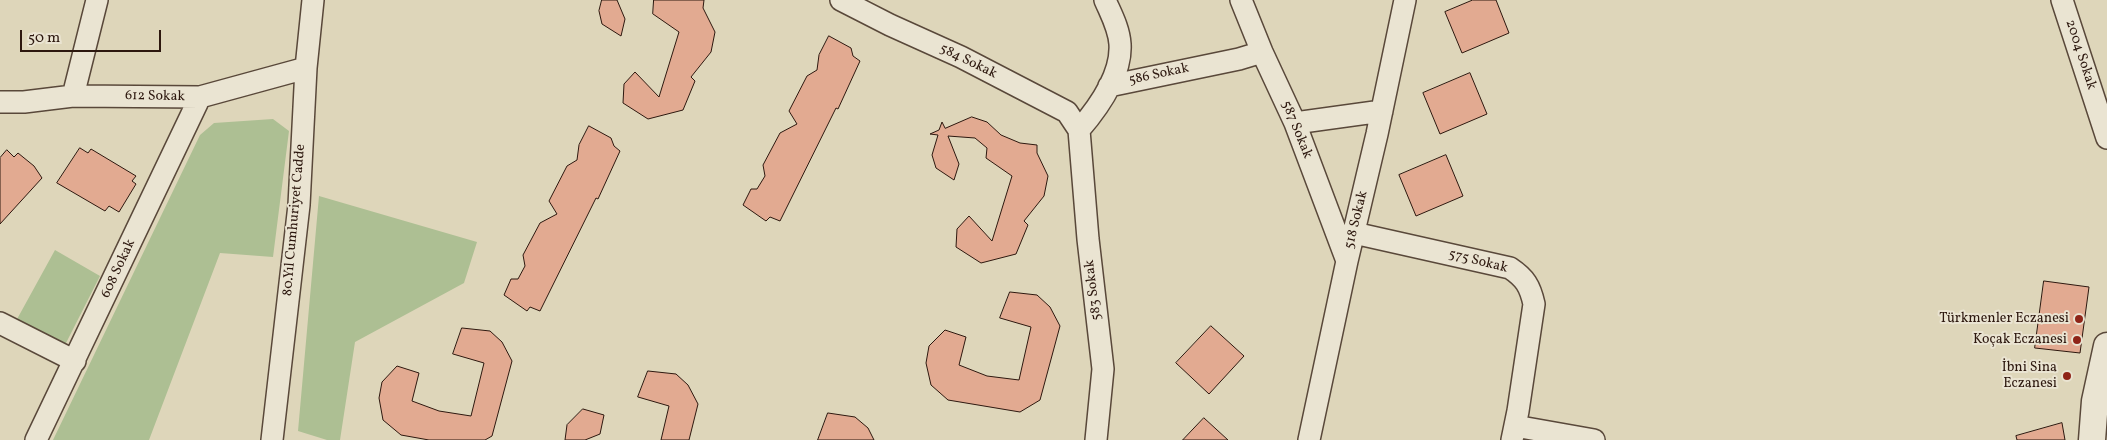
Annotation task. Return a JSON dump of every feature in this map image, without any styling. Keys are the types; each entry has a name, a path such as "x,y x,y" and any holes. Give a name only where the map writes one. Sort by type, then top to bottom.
{"street":[{"path":"73,96 97,0"},
{"name":"80.Yıl Cumhuriyet Cadde","path":"272,440 299,205 306,68 313,0"},
{"name":"584 Sokak","path":"841,0 890,25 961,57 1067,112 1079,135"},
{"path":"1105,0 1116,26 1120,44 1119,61 1110,86"},
{"name":"587 Sokak","path":"1241,0 1262,52 1295,123 1347,261"},
{"name":"518 Sokak","path":"1308,440 1405,0"},
{"name":"2004 Sokak","path":"2062,0 2107,138"},
{"name":"586 Sokak","path":"1079,135 1110,86 1262,52"},
{"name":"612 Sokak","path":"0,102 24,102 73,96 200,97 306,68"},
{"name":"608 Sokak","path":"36,440 200,97"},
{"path":"1295,123 1382,111"},
{"name":"583 Sokak","path":"1079,135 1088,239 1103,369 1096,440"},
{"name":"575 Sokak","path":"1354,233 1510,268 1522,276 1530,287 1534,304 1513,433"},
{"path":"0,323 75,361"},
{"path":"2092,440 2095,401 2107,346"},
{"path":"1513,433 1594,440"}],"green space":[{"path":"273,119 289,131 273,257 220,253 149,440 53,440 200,135 214,123"},
{"path":"319,196 477,242 464,283 355,342 340,440 327,440 298,431"},
{"path":"55,250 100,276 65,345 16,321"}],"building":[{"path":"602,0 617,0 625,19 621,36 602,24 599,11"},
{"path":"654,0 704,0 703,8 715,32 711,52 691,77 695,81 683,110 648,119 623,103 624,84 635,72 659,97 679,32 653,14"},
{"path":"1473,0 1496,0 1509,33 1462,53 1445,12"},
{"path":"829,36 851,48 853,56 860,61 838,109 836,108 780,221 770,217 766,221 743,205 751,189 757,189 765,176 763,165 780,133 797,124 789,111 807,76 817,70 819,55"},
{"path":"1470,73 1487,114 1440,134 1423,93"},
{"path":"972,117 987,122 1001,135 1020,143 1037,145 1037,153 1048,176 1044,196 1024,221 1028,225 1016,254 981,263 956,247 957,229 969,216 992,241 1012,176 986,158 987,148 975,138 948,136 959,164 954,180 936,168 932,155 938,135 930,134 939,130 942,122 945,128"},
{"path":"589,126 611,138 614,146 620,151 598,199 596,198 540,311 530,307 527,311 504,295 511,279 518,279 525,266 523,255 540,223 557,214 549,201 567,166 577,160 579,145"},
{"path":"80,148 88,153 91,149 136,176 132,181 136,184 119,212 109,206 105,211 57,183"},
{"path":"7,150 14,157 18,153 34,166 42,178 0,224 0,158"},
{"path":"1446,155 1463,196 1416,216 1399,175"},
{"path":"2044,281 2089,287 2080,353 2035,348"},
{"path":"1010,292 1037,295 1050,307 1060,326 1040,400 1020,412 948,400 931,385 926,363 929,346 945,330 966,337 959,365 987,376 1019,380 1031,327 1000,318"},
{"path":"1211,326 1244,356 1209,394 1176,363"},
{"path":"462,328 490,331 502,342 512,361 492,436 485,440 429,440 401,435 383,420 379,398 382,382 397,366 419,373 412,401 439,411 471,416 484,363 453,354"},
{"path":"648,371 676,374 688,385 698,404 689,440 661,440 669,406 638,397"},
{"path":"583,409 604,415 600,434 585,440 565,440 567,425"},
{"path":"828,413 855,417 868,428 874,440 818,440"},
{"path":"1204,418 1228,440 1183,440"},
{"path":"2062,423 2065,440 2017,440 2016,436"}],"place":[{"name":"Türkmenler Eczanesi","path":"2079,319"},
{"name":"Koçak Eczanesi","path":"2077,340"},
{"name":"İbni Sina Eczanesi","path":"2067,376"}]}
